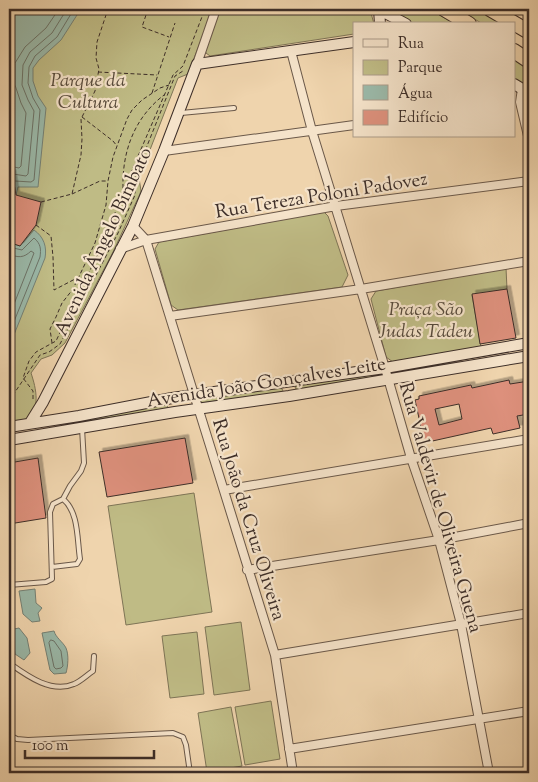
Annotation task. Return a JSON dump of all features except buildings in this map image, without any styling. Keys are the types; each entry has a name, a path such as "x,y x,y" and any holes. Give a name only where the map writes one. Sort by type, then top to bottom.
{"highway":[{"path":"444,9 465,22"},
{"path":"490,9 512,22"},
{"path":"516,24 529,32"},
{"path":"516,53 529,61"}],"main road":[{"path":"379,9 380,22"},
{"path":"379,9 402,22"},
{"path":"197,64 353,42"},
{"name":"Avenida Ângelo Bimbato","path":"30,423 38,402 133,226 197,64"},
{"name":"Avenida João Gonçalves Leite","path":"9,427 80,416 172,398 385,368 529,343"},
{"path":"481,352 483,363"},
{"name":"Avenida João Gonçalves Leite","path":"9,440 529,356"},
{"path":"287,383 288,396"},
{"path":"172,398 175,412"},
{"path":"38,402 53,420"}],"street":[{"name":"Avenida Ângelo Bimbato","path":"197,64 216,9"},
{"name":"Rua Valdevir de Oliveira Guena","path":"291,51 312,131 411,458 439,540 461,624 489,773"},
{"path":"522,89 517,103 529,140"},
{"path":"164,151 353,124"},
{"name":"Rua Tereza Poloni Padovez","path":"120,249 146,240 336,206 529,181"},
{"name":"Rua João da Cruz Oliveira","path":"133,226 146,240 200,409 247,570 275,655 293,773"},
{"path":"170,316 361,289 529,261"},
{"path":"224,490 529,439"},
{"path":"247,570 529,524"},
{"path":"275,655 529,613"},
{"path":"288,749 529,711"}],"lane":[{"path":"179,113 234,108"},
{"path":"9,585 50,581 52,577 50,512 53,504 62,499 81,471 84,463 80,416"},
{"path":"52,568 77,564 80,559 74,513 62,499"},
{"path":"9,663 31,678 48,686 66,686 73,685 93,671 94,656"},
{"path":"9,735 17,739 28,740 174,733 183,738 186,745 190,773"}],"path":[{"path":"72,194 81,155 81,120 95,91 98,72 96,58 97,42 108,9"},
{"path":"148,9 142,27 170,37"},
{"path":"24,378 29,361 36,352 56,341 107,235 123,191 173,75 183,66 205,9"},
{"path":"151,94 175,23"},
{"path":"9,400 40,355 49,352 60,344 98,272 135,195 135,176 175,76 185,70 199,34"},
{"path":"98,72 157,75"},
{"path":"52,344 50,329 62,303 73,289 95,242 106,205 113,157 132,110 151,94 169,84"},
{"path":"123,191 123,166 131,136 150,108 164,95"},
{"path":"82,117 118,146"},
{"path":"41,202 72,194 100,181 108,181"},
{"path":"36,225 51,236 54,290 78,277"},
{"path":"24,378 38,402"}],"green space":[{"name":"Parque da Cultura","path":"9,9 213,9 188,74 178,78 139,178 141,191 113,252 65,343 52,355 41,359 31,373 35,385 36,399 30,416 19,422 9,424"},
{"path":"219,9 362,9 371,13 373,22 353,22 353,34 210,56 204,48"},
{"path":"386,9 429,9 452,22 410,22"},
{"path":"457,9 480,9 502,22 480,22"},
{"path":"516,59 529,67 529,89 516,81"},
{"path":"324,212 328,216 348,275 342,287 178,310 171,305 155,249 159,242"},
{"name":"Praça São Judas Tadeu","path":"506,268 507,289 472,295 481,347 393,362 386,357 371,299 376,291"},
{"path":"380,373 380,376 299,391 295,387 297,385"},
{"path":"281,387 283,391 281,393 200,403 200,398"},
{"path":"168,403 167,409 86,421 85,418"},
{"path":"194,493 212,612 126,625 108,506"},
{"path":"241,622 250,690 214,695 205,627"},
{"path":"197,632 204,694 170,698 162,636"},
{"path":"271,701 280,759 245,765 235,707"},
{"path":"231,707 242,766 207,772 198,713"}],"water":[{"path":"9,9 79,9 61,40 33,68 33,81 38,96 46,108 38,187 18,187 16,195 15,187 9,184"},
{"path":"34,230 44,242 45,258 9,347 9,236 12,237 11,243 20,246"},
{"path":"35,589 36,603 42,608 38,613 40,621 32,622 23,614 19,591"},
{"path":"19,628 27,638 30,653 24,660 15,654 14,648 9,644 9,630"},
{"path":"54,631 67,651 66,673 54,674 50,670 42,633"}]}
